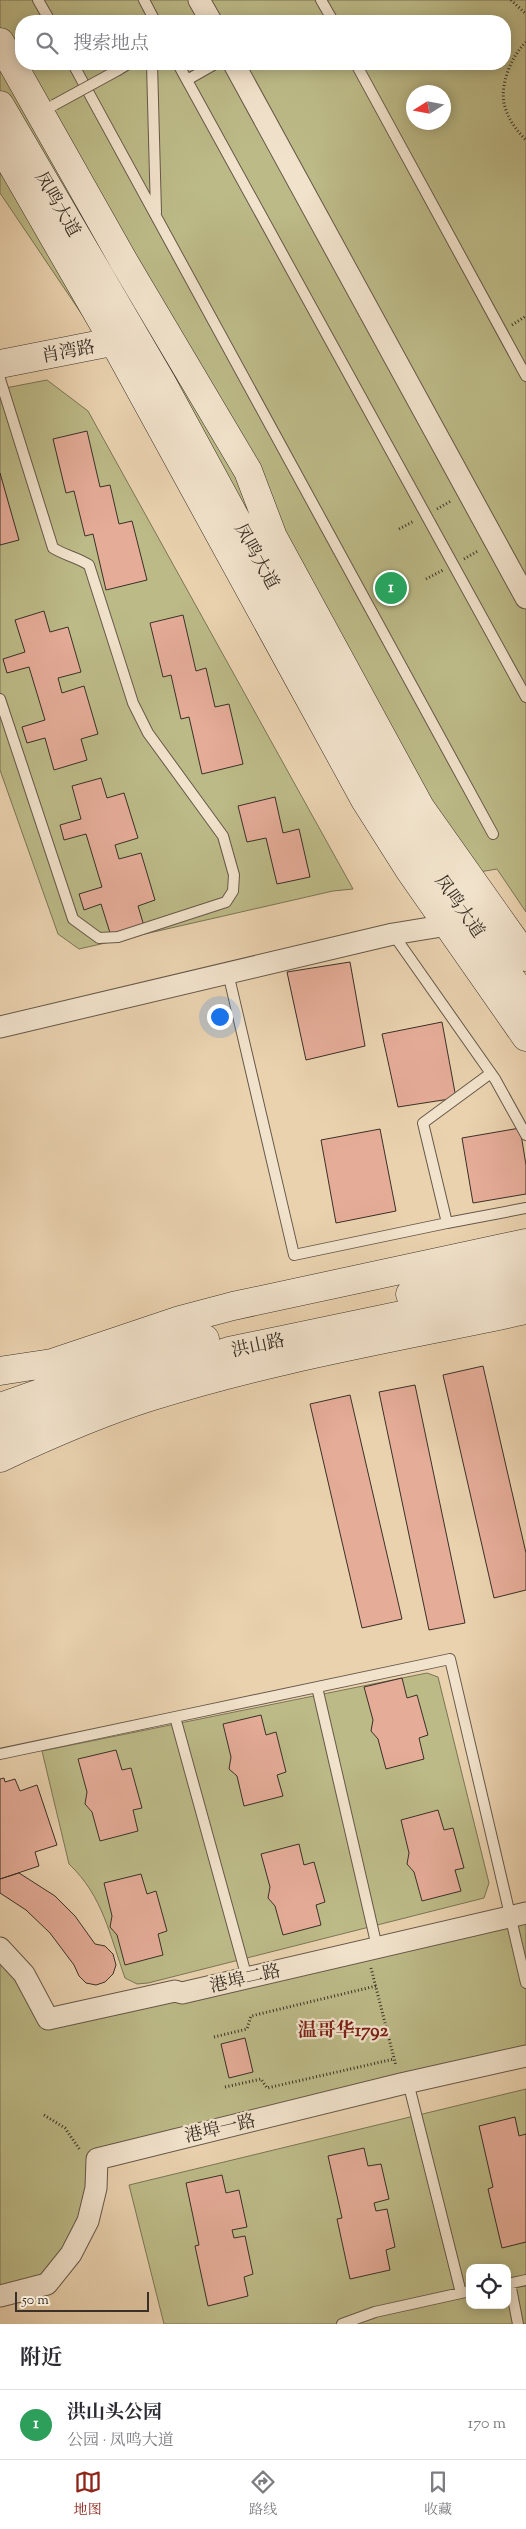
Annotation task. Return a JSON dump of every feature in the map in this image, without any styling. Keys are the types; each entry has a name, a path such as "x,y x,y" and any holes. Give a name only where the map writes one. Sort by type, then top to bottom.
{"street":[{"path":"199,0 208,15"},
{"path":"0,42 15,64"},
{"path":"19,70 47,110 123,260 248,471 273,537 420,807 526,957"},
{"path":"237,70 526,598"},
{"name":"凤鸣大道","path":"0,105 125,339 365,800 448,925 526,1037"},
{"name":"凤鸣大道","path":"0,144 125,339 392,806 526,1000"},
{"name":"肖湾路","path":"0,364 125,339"},
{"path":"0,1027 393,934 448,925"},
{"path":"0,1371 52,1363 180,1320 233,1306 526,1243"},
{"name":"洪山路","path":"0,1408 94,1374 222,1334 526,1269"},
{"name":"洪山路","path":"0,1434 103,1392 229,1351 526,1289"},
{"path":"0,1458 61,1429 149,1397 240,1371 526,1310"},
{"name":"港埠二路","path":"0,1948 24,1974 48,2018 247,1978 518,1915"},
{"name":"港埠一路","path":"0,2296 46,2284 71,2254 88,2221 96,2188 97,2159 404,2083 526,2056"}],"lane":[{"path":"38,0 47,15"},
{"path":"321,0 330,15"},
{"path":"147,1 153,15"},
{"path":"76,70 493,834"},
{"path":"47,110 118,70"},
{"path":"152,70 156,216"},
{"path":"181,70 526,697"},
{"path":"187,80 204,70"},
{"path":"359,70 526,376"},
{"path":"0,379 54,548 67,557 76,557 89,565 133,704 148,734 223,836 234,875 233,891 226,902 118,937 99,938 73,919 0,699"},
{"path":"393,934 491,1073 526,1135"},
{"path":"228,974 294,1255 526,1208"},
{"path":"447,1223 423,1123 491,1073"},
{"path":"0,1754 450,1659 518,1915 526,1983"},
{"path":"317,1687 372,1949"},
{"path":"175,1717 247,1978"},
{"path":"342,2324 375,2312 465,2292 404,2083"},
{"path":"511,2283 526,2280"},
{"path":"511,2292 518,2324"}],"path":[{"path":"511,0 526,14"},
{"path":"511,63 516,51 526,42"},
{"path":"508,70 503,102 514,129 526,140"},
{"path":"372,1949 376,1986 394,2059 404,2083"},
{"path":"214,2037 247,2028 251,2016 376,1986"},
{"path":"225,2086 261,2079 267,2088 394,2059"},
{"path":"44,2115 65,2128 82,2154"}],"shaded area":[{"path":"0,0 526,0 526,912 497,869 443,878 85,319 0,193"},
{"path":"47,380 88,411 353,889 333,891 79,949 58,934 0,770 0,389"},
{"path":"427,1673 438,1677 489,1883 484,1898 148,1983 137,1984 125,1978 98,1903 81,1876 69,1864 42,1751"},
{"path":"526,1913 526,2056 97,2159 96,2188 47,2284 0,2296 0,1948 49,2018"},
{"path":"526,2089 526,2324 164,2324 129,2185"}],"building":[{"path":"87,431 100,487 110,485 119,524 132,521 147,580 106,590 93,534 85,536 74,491 66,493 53,439"},
{"path":"0,473 19,540 0,545"},
{"path":"44,611 50,632 68,627 81,672 58,678 62,693 84,686 98,734 81,739 87,760 54,770 45,738 27,743 22,727 45,720 29,667 7,673 3,659 25,652 15,620"},
{"path":"183,615 196,671 206,668 215,707 229,704 243,764 202,774 189,717 181,719 171,675 163,677 150,623"},
{"path":"101,778 107,798 124,793 138,838 115,845 119,859 141,853 155,900 138,906 144,926 111,936 101,904 84,910 79,894 102,887 86,834 64,840 60,825 81,819 72,786"},
{"path":"275,797 283,833 299,829 310,877 277,884 266,838 247,842 238,806"},
{"path":"350,962 365,1046 306,1060 287,972"},
{"path":"442,1022 456,1098 398,1107 382,1034"},
{"path":"520,1128 526,1165 526,1194 473,1203 462,1138"},
{"path":"380,1129 396,1211 336,1223 321,1140"},
{"path":"483,1366 526,1553 526,1590 494,1598 443,1375"},
{"path":"415,1385 465,1623 429,1630 379,1392"},
{"path":"350,1395 402,1619 362,1628 310,1404"},
{"path":"402,1678 407,1698 417,1695 428,1735 419,1738 424,1759 386,1769 378,1739 371,1731 373,1720 364,1687"},
{"path":"261,1715 266,1735 276,1732 286,1772 277,1775 283,1796 244,1806 237,1776 229,1769 231,1757 223,1724"},
{"path":"116,1750 122,1770 131,1768 142,1808 133,1810 138,1831 100,1841 92,1812 85,1804 87,1792 78,1759"},
{"path":"4,1778 5,1782 15,1779 20,1791 37,1785 57,1845 35,1852 39,1866 0,1879 0,1779"},
{"path":"438,1810 444,1830 453,1828 464,1868 455,1870 461,1891 422,1901 414,1872 407,1864 409,1853 401,1820"},
{"path":"299,1844 304,1865 314,1862 325,1902 316,1905 321,1925 283,1935 275,1906 268,1898 270,1887 261,1854"},
{"path":"19,1873 55,1896 75,1916 95,1944 105,1946 113,1954 116,1965 113,1974 105,1982 96,1985 86,1983 79,1976 74,1965 50,1933 26,1910 0,1893 0,1879"},
{"path":"141,1874 147,1894 156,1891 167,1931 158,1934 163,1955 125,1965 117,1935 110,1927 112,1916 104,1883"},
{"path":"245,2038 253,2072 229,2078 221,2044"},
{"path":"515,2117 519,2136 526,2134 526,2242 502,2248 488,2189 493,2187 479,2126"},
{"path":"364,2148 368,2166 381,2164 389,2199 374,2203 376,2211 387,2209 395,2247 386,2250 390,2270 350,2279 337,2219 342,2218 328,2156"},
{"path":"222,2175 226,2193 239,2190 247,2227 232,2230 234,2238 245,2236 253,2274 244,2277 248,2296 208,2306 195,2246 199,2245 186,2183"}],"place":[{"name":"洪山头公园","path":"391,588"}],"district":[{"name":"温哥华1792","path":"343,2029"}]}
